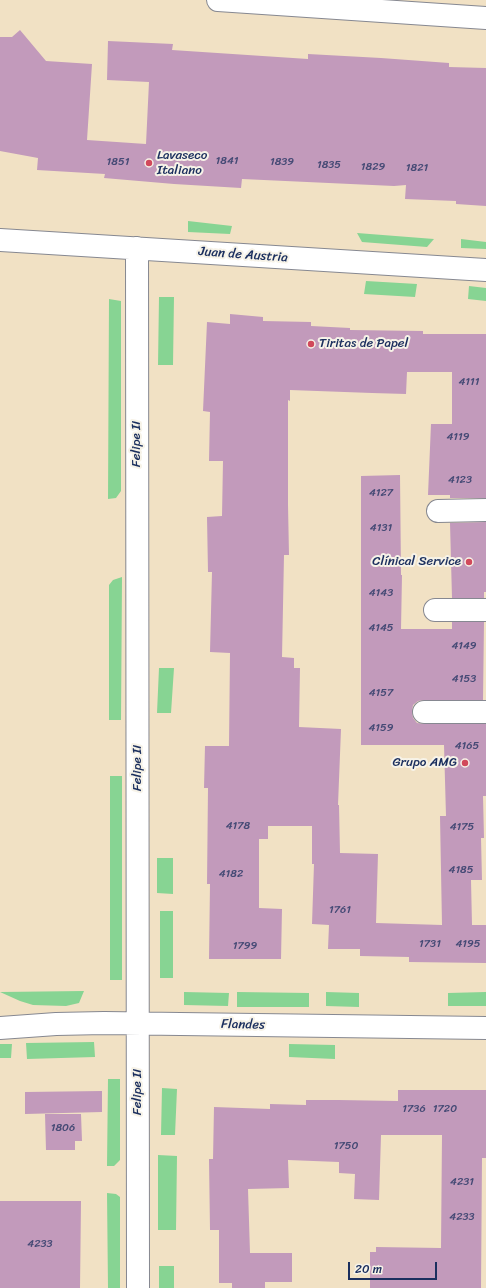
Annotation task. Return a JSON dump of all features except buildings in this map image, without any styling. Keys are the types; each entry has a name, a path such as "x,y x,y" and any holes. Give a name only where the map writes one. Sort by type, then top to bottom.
{"street":[{"path":"218,0 486,18"},
{"name":"Juan de Austria","path":"0,240 486,270"},
{"name":"Felipe II","path":"137,248 138,1288"},
{"path":"438,511 486,510"},
{"path":"435,610 486,610"},
{"path":"424,712 486,712"},
{"name":"Flandes","path":"0,1028 56,1024 104,1023 486,1028"}],"green space":[{"path":"188,221 232,226 230,234 188,232"},
{"path":"357,233 434,239 427,247 362,242"},
{"path":"461,239 486,242 486,249 461,248"},
{"path":"366,281 417,284 415,297 364,294"},
{"path":"469,286 486,288 486,301 468,299"},
{"path":"159,297 174,297 173,365 158,365"},
{"path":"109,299 121,301 121,491 116,498 108,499"},
{"path":"122,577 121,720 109,720 109,585 113,580"},
{"path":"159,668 174,668 171,713 157,713"},
{"path":"110,776 122,776 122,980 110,980"},
{"path":"157,858 173,858 173,894 157,893"},
{"path":"160,911 173,911 173,978 160,978"},
{"path":"84,991 79,1003 66,1006 33,1005 0,992"},
{"path":"184,992 229,993 228,1006 184,1005"},
{"path":"237,992 309,993 309,1007 237,1007"},
{"path":"326,992 359,993 359,1007 326,1006"},
{"path":"486,992 486,1006 448,1006 448,993"},
{"path":"94,1042 95,1057 27,1059 26,1043"},
{"path":"0,1044 12,1044 11,1058 0,1058"},
{"path":"289,1044 335,1045 335,1059 289,1057"},
{"path":"108,1079 120,1079 120,1160 114,1166 107,1166"},
{"path":"162,1088 177,1089 175,1135 161,1135"},
{"path":"158,1155 177,1156 176,1230 158,1230"},
{"path":"107,1193 116,1194 120,1197 120,1288 108,1288"},
{"path":"159,1266 174,1266 174,1288 159,1288"}],"place":[{"name":"Lavaseco Italiano","path":"149,163"},
{"name":"Tiritas de Papel","path":"311,344"},
{"name":"Clínical Service","path":"469,562"},
{"name":"Grupo AMG","path":"465,763"}]}
